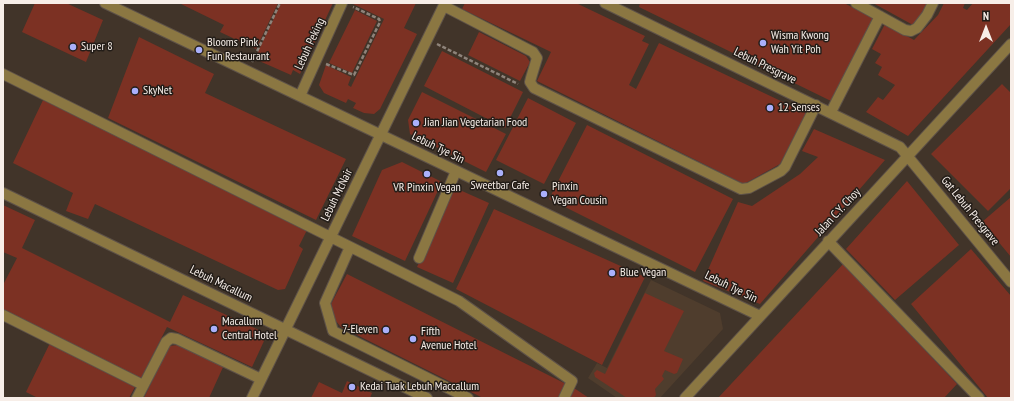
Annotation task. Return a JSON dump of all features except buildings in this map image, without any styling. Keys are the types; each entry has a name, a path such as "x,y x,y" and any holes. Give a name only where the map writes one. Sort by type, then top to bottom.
{"street":[{"name":"Lebuh Tye Sin","path":"105,3 760,316"},
{"name":"Lebuh Peking","path":"300,96 342,3"},
{"name":"Lebuh Presgrave","path":"605,3 893,142 909,156"},
{"path":"856,3 905,30 910,31 917,28 934,3"},
{"path":"444,4 536,54 536,62 531,78 532,85 620,130 745,189 781,171 785,167 816,105"},
{"name":"Lebuh McNair","path":"252,398 286,331 444,4"},
{"path":"831,112 880,16"},
{"name":"Jalan C.Y. Choy","path":"685,398 1011,44"},
{"path":"3,74 459,301 572,381 564,398"},
{"name":"Gat Lebuh Presgrave","path":"909,156 1011,282"},
{"path":"418,258 456,171"},
{"name":"Lebuh Macallum","path":"3,193 427,398"},
{"path":"828,241 979,398"},
{"path":"350,246 324,303 333,331 468,398"},
{"path":"3,315 143,385"},
{"path":"137,398 166,342 171,338 177,339 261,379"}],"path":[{"path":"247,71 280,3"},
{"path":"317,60 354,75 380,22 379,19 352,6"},
{"path":"427,39 520,85 532,85"}],"shaded area":[{"path":"651,280 720,313 723,329 660,398 617,398 588,378 597,363 607,368"}],"place":[{"name":"Wisma Kwong Wah Yit Poh","path":"763,43"},
{"name":"Super 8","path":"73,47"},
{"name":"Blooms Pink Fun Restaurant","path":"199,50"},
{"name":"SkyNet","path":"135,91"},
{"name":"12 Senses","path":"770,108"},
{"name":"Jian Jian Vegetarian Food","path":"416,123"},
{"name":"Sweetbar Cafe","path":"500,173"},
{"name":"VR Pinxin Vegan","path":"427,174"},
{"name":"Pinxin Vegan Cousin","path":"544,194"},
{"name":"Blue Vegan","path":"612,273"},
{"name":"Macallum Central Hotel","path":"214,329"},
{"name":"7-Eleven","path":"386,330"},
{"name":"Fifth Avenue Hotel","path":"413,339"},
{"name":"Kedai Tuak Lebuh Maccallum","path":"352,387"}]}
